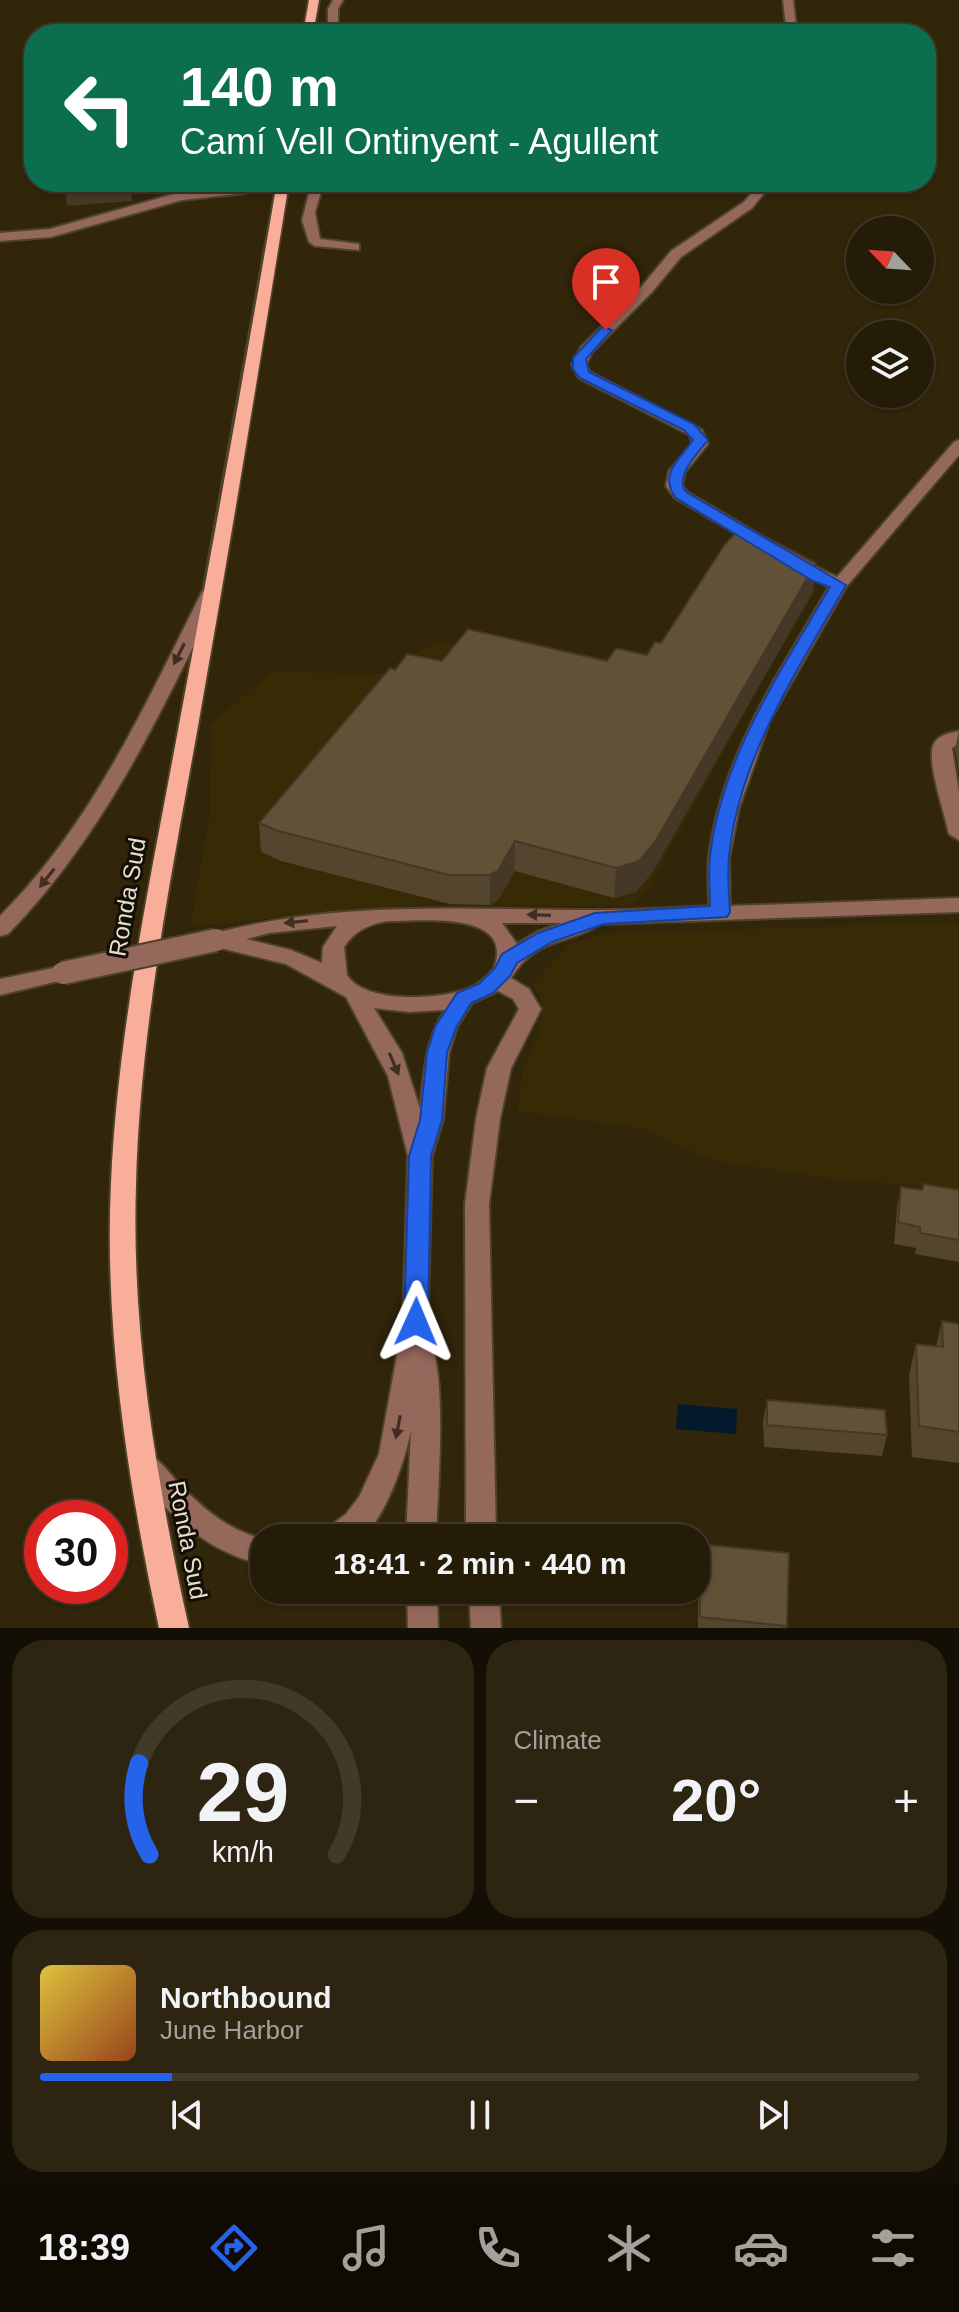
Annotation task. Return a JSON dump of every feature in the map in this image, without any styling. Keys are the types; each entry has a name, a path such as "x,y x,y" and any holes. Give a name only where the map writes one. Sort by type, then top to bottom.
{"main road":[{"path":"310,24 314,0"},
{"name":"Ronda Sud","path":"174,1628 159,1564 143,1464 123,1249 126,1126 140,997 215,585 281,192"}],"street":[{"path":"333,24 333,9 338,0"},
{"path":"788,0 791,24"},
{"path":"0,237 68,230 181,196 218,192"},
{"path":"313,192 310,198 310,235 315,242 354,247"},
{"path":"759,192 748,205 676,254 647,289 586,350 579,365 584,375 697,433 700,444 674,477 674,486 681,495 818,578 839,585"},
{"path":"720,912 719,858 729,808 761,720 839,585 959,445"},
{"path":"0,929 46,880 87,823 137,740 215,585"},
{"path":"959,737 949,739 942,747 942,761 959,834"},
{"path":"0,987 269,926 373,916 508,913 602,917 959,905"},
{"path":"476,915 502,931 506,938 502,970 530,1009 499,1068 488,1119 477,1204 481,1524"},
{"path":"373,916 345,929 332,949 330,960 390,1053 400,1076 420,1156 416,1322 426,1403 422,1524"},
{"path":"420,1156 431,1120 437,1053 446,1027 464,998 545,937 602,917"},
{"path":"216,940 289,957 307,964 349,991 407,1004 464,998"},
{"path":"355,1524 369,1506 393,1454 416,1322"},
{"path":"143,1464 208,1530 250,1550"},
{"path":"422,1604 423,1628"},
{"path":"485,1604 486,1628"}],"shaded area":[{"path":"741,547 818,588 646,893 629,906 470,907 439,903 190,926 210,814 211,725 271,672 383,674 437,641 467,647 495,633 599,681 663,655"},
{"path":"959,922 959,1190 827,1178 711,1160 641,1128 517,1111 523,1069 542,1025 542,1001 533,983 569,945 600,934"}],"water":[{"path":"678,1404 737,1409 736,1434 676,1429"}],"building":[{"path":"743,525 816,563 655,842 639,861 616,868 515,841 498,871 490,875 449,875 278,831 259,823 390,668 395,670 407,654 442,661 468,629 607,661 616,648 647,655 655,642 661,643 725,544"},
{"path":"924,1184 959,1190 959,1240 920,1233 920,1227 898,1222 901,1187 922,1190"},
{"path":"942,1321 959,1324 959,1432 919,1426 916,1344 943,1347"},
{"path":"767,1400 885,1410 887,1435 767,1425"},
{"path":"710,1545 789,1553 787,1626 700,1617 700,1604 710,1604"}],"route":[{"path":"416,1322 420,1156 431,1120 437,1053 446,1027 464,998 486,988 496,980 509,959 545,937 602,917 720,912 719,858 729,808 761,720 839,585 818,578 681,495 674,486 674,477 701,440 689,427 584,375 579,365 580,358 606,330"}]}
